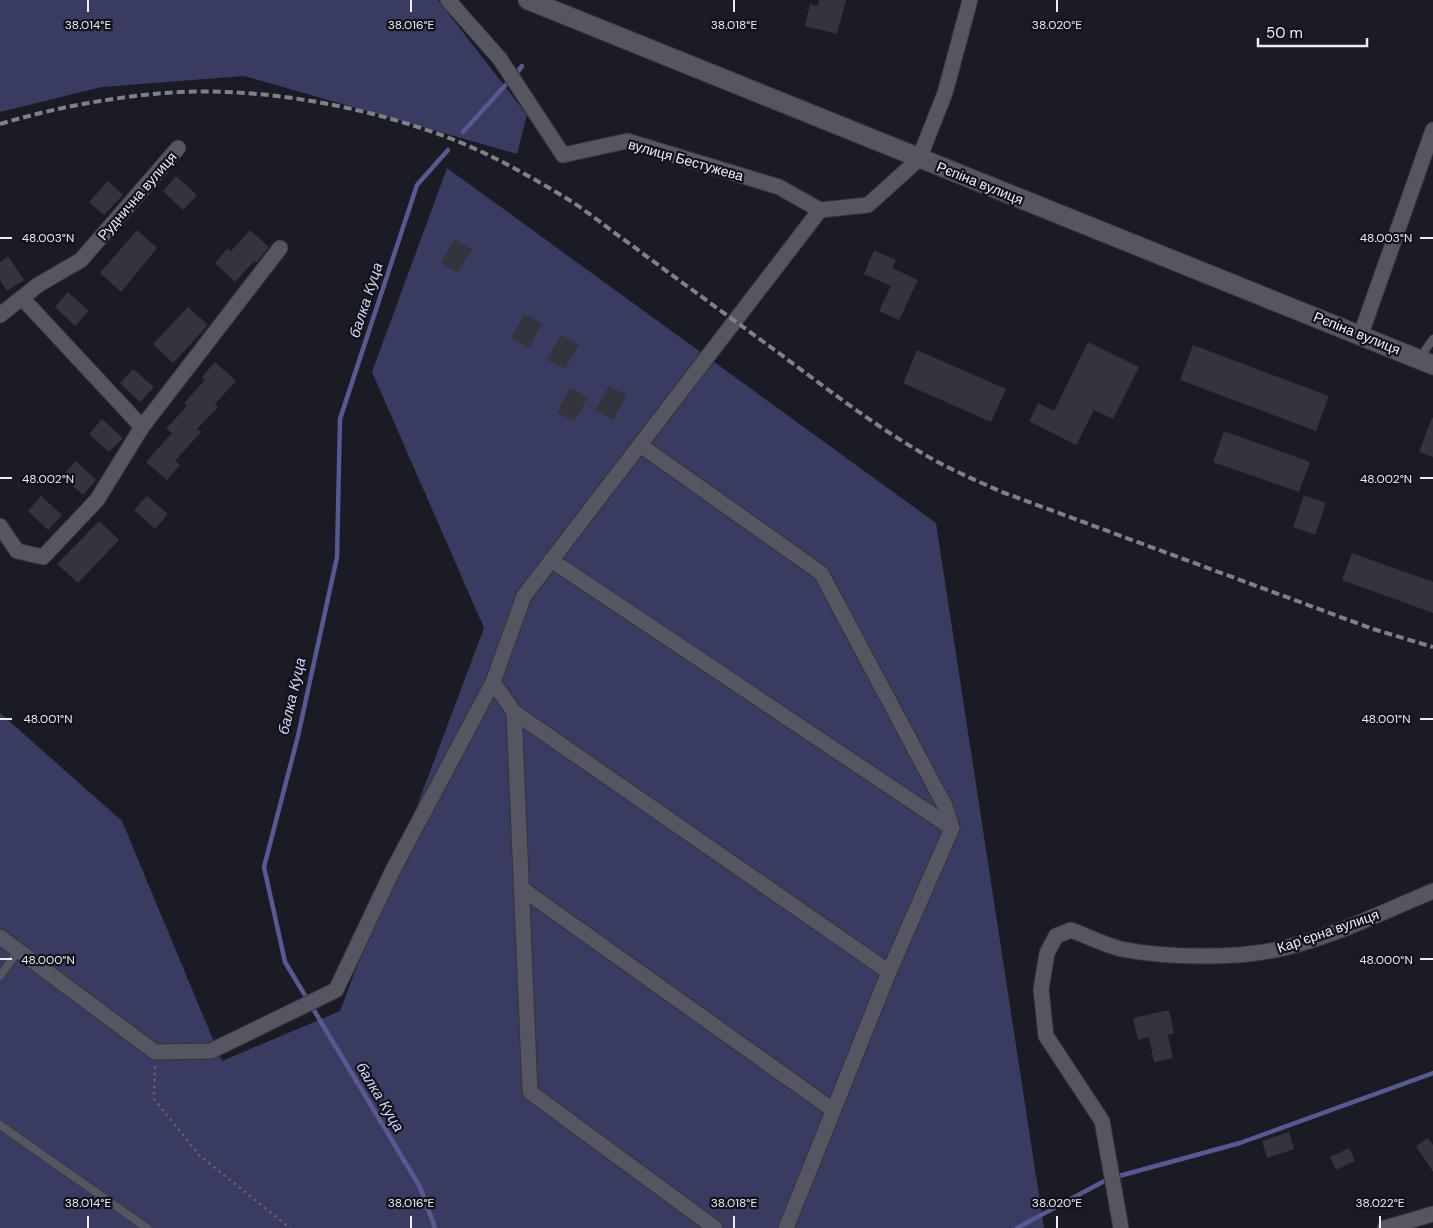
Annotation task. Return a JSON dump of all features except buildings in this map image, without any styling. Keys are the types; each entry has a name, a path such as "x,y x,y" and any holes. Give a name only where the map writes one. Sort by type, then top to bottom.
{"street":[{"name":"вулиця Бестужева","path":"448,0 500,59 563,155 628,140 779,187 820,210"},
{"name":"Рєпіна вулиця","path":"528,0 919,159 1361,334 1426,362"},
{"path":"0,937 156,1052 211,1051 336,990 393,870 493,682 524,596 820,210 868,205 919,159 945,93 970,0"},
{"path":"1361,334 1427,165 1433,130"},
{"name":"Руднична вулиця","path":"0,315 22,298 81,260 178,148"},
{"path":"0,526 16,551 43,557 97,500 142,427 280,248"},
{"path":"22,298 142,427"},
{"path":"640,444 821,574 946,806 952,828 889,972 786,1228"},
{"path":"551,560 952,828"},
{"path":"493,682 514,712 889,972"},
{"path":"514,712 530,1092 715,1228"},
{"path":"521,888 834,1110"},
{"name":"Карʼєрна вулиця","path":"1122,1228 1102,1121 1046,1036 1041,989 1047,953 1056,936 1071,930 1120,948 1170,954 1230,955 1274,950 1356,923 1433,890"},
{"path":"1385,1228 1433,1214"}],"lane":[{"path":"1426,362 1433,339"},
{"path":"0,976 18,951"},
{"path":"0,1125 146,1228"}],"path":[{"path":"156,1052 154,1100 199,1155 290,1228"}],"shaded area":[{"path":"0,0 438,0 527,115 517,154 244,76 102,87 0,112"},
{"path":"447,168 936,523 1044,1228 0,1228 0,713 122,821 222,1061 340,1011 484,628 372,372"}],"waterway":[{"name":"балка Куца","path":"515,75 522,66"},
{"name":"балка Куца","path":"463,132 510,80"},
{"name":"балка Куца","path":"435,1228 420,1187 285,962 264,867 298,736 337,557 340,419 417,185 448,150"},
{"path":"1017,1228 1108,1179 1240,1143 1433,1073"}],"railway":[{"path":"0,124 57,109 115,99 154,94 228,92 267,95 344,107 381,116 452,139 508,165 570,200 857,411 897,438 938,462 1002,492 1373,629 1433,647"}]}
